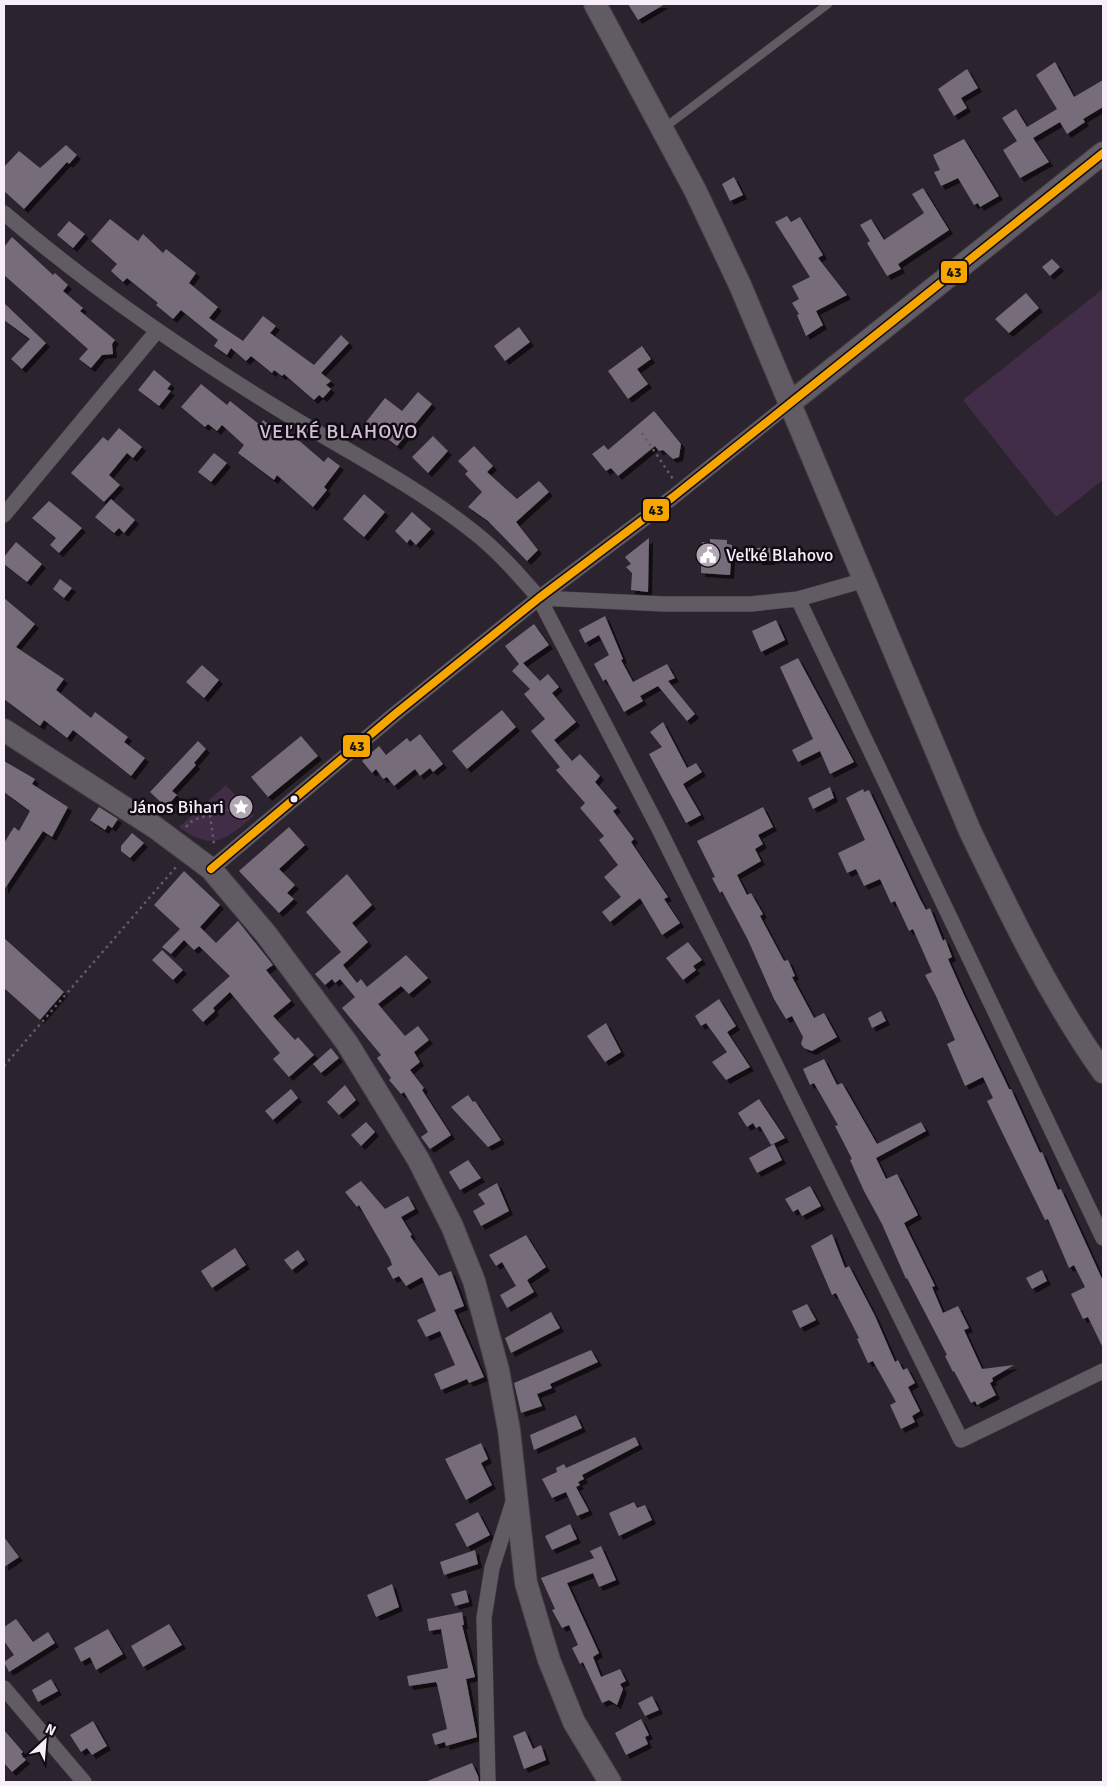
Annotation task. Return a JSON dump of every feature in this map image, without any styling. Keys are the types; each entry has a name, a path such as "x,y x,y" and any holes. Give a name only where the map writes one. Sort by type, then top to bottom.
{"street":[{"path":"595,4 662,129 740,285 970,831 1000,895 1060,1007 1103,1072"},
{"path":"211,869 394,714 539,598 673,497 1103,152"},
{"path":"4,213 76,272 205,364 388,474 454,517 494,550 539,598 663,836 961,1440 1103,1371"},
{"path":"4,515 158,331"},
{"path":"539,598 664,604 751,604 798,600 864,580"},
{"path":"798,600 1103,1238"},
{"path":"4,730 156,828 211,869 266,934 347,1043 418,1160 452,1226 474,1281 498,1370 509,1430 526,1583 549,1660 574,1722 610,1782"},
{"path":"488,1782 484,1618 492,1568 515,1496"},
{"path":"4,1688 84,1782"}],"lane":[{"path":"662,129 828,4"}],"path":[{"path":"642,433 673,480"},
{"path":"182,832 193,819 210,815 220,810 232,809 243,813 252,821"},
{"path":"210,815 214,844"},
{"path":"4,1066 180,863"}],"shaded area":[{"path":"1103,289 1103,480 1056,517 963,400"},
{"path":"226,785 254,816 226,837 218,840 201,839 179,827"}],"building":[{"path":"628,4 665,4 638,20"},
{"path":"1055,62 1074,97 1103,80 1103,107 1083,119 1085,122 1067,134 1060,122 1033,138 1049,162 1020,178 1003,150 1017,141 1002,118 1016,109 1027,127 1057,109 1036,75"},
{"path":"967,69 978,88 961,98 967,108 954,116 938,89"},
{"path":"964,139 999,196 980,207 978,203 974,205 958,178 941,186 934,172 940,170 933,155"},
{"path":"66,145 77,155 69,164 67,162 24,209 4,191 4,167 19,151 40,168"},
{"path":"734,177 743,195 730,201 722,184"},
{"path":"923,188 949,230 898,264 901,269 887,276 867,243 870,241 860,225 871,219 884,240 924,213 912,194"},
{"path":"787,216 791,222 800,217 823,255 818,258 847,295 816,311 823,325 806,336 797,315 799,314 792,303 799,299 792,286 810,277 775,222"},
{"path":"110,219 138,241 143,234 163,253 166,249 196,273 189,283 218,307 209,318 243,341 263,316 276,326 270,333 314,365 341,335 349,343 321,373 331,381 326,385 331,389 323,398 319,395 314,400 284,374 282,376 274,370 272,373 251,356 246,361 231,348 227,355 214,346 218,340 181,310 173,319 156,305 158,303 127,278 123,282 111,271 117,264 91,241"},
{"path":"69,221 85,234 73,248 57,235"},
{"path":"12,237 53,275 55,273 68,285 63,291 83,308 80,311 115,340 112,344 113,354 102,355 91,368 79,359 88,349 4,275 4,247"},
{"path":"1052,259 1060,267 1050,276 1042,267"},
{"path":"1026,293 1039,308 1009,333 995,319"},
{"path":"4,303 46,343 22,369 11,359 30,339 4,320"},
{"path":"519,327 530,342 505,361 494,346"},
{"path":"642,346 651,359 637,369 648,384 628,399 608,371"},
{"path":"154,370 171,384 167,389 171,391 159,406 138,390"},
{"path":"201,384 227,405 230,401 260,425 263,420 284,437 289,432 324,462 328,457 340,466 324,487 327,490 313,507 277,475 274,480 238,453 244,445 222,425 217,431 208,424 205,427 181,407"},
{"path":"418,392 432,404 397,446 366,422 385,398 402,411"},
{"path":"654,411 681,444 679,457 673,459 663,450 659,451 655,446 618,476 611,468 606,471 592,454 604,445 608,450"},
{"path":"119,428 142,447 133,458 127,453 109,475 120,485 104,502 71,473 103,437 108,441"},
{"path":"433,436 448,451 428,473 412,457"},
{"path":"474,446 493,466 487,472 517,499 539,481 549,492 516,522 538,550 527,561 488,521 468,507 482,492 465,474 468,471 458,461"},
{"path":"214,453 227,463 211,482 198,472"},
{"path":"364,494 385,512 364,537 343,519"},
{"path":"111,499 135,520 124,533 119,528 114,533 95,517"},
{"path":"49,501 82,528 59,553 50,545 56,538 32,518"},
{"path":"412,512 431,529 416,545 410,539 407,543 395,531"},
{"path":"649,538 648,592 631,590 632,573 626,567 631,564 625,557"},
{"path":"710,539 727,540 727,544 732,545 730,575 701,573 702,542 710,543"},
{"path":"16,542 42,564 27,582 4,564 4,557"},
{"path":"757,548 770,548 771,561 758,561"},
{"path":"60,579 72,588 64,598 53,589"},
{"path":"4,598 35,624 16,647 64,679 56,690 91,718 95,712 128,737 124,742 145,758 131,776 73,730 67,738 44,720 40,726 4,699"},
{"path":"605,616 623,659 621,660 633,682 667,664 675,678 668,681 695,714 687,721 658,686 640,696 643,701 624,712 606,679 603,681 594,664 609,655 599,635 585,643 579,630"},
{"path":"776,620 785,640 761,652 752,631"},
{"path":"534,624 549,645 523,663 540,681 548,674 559,687 552,693 576,722 554,740 572,761 580,754 600,776 595,782 617,808 613,811 634,839 631,842 668,897 664,899 680,923 662,935 640,898 610,922 602,912 621,897 604,877 618,865 599,840 604,836 580,808 585,803 556,770 560,767 531,731 545,719 524,694 530,689 512,671 519,664 505,646"},
{"path":"798,658 854,762 830,774 820,751 798,762 792,750 813,739 780,667"},
{"path":"202,665 219,680 204,698 186,682"},
{"path":"502,710 516,727 467,769 452,751"},
{"path":"663,722 687,768 696,763 702,772 683,784 701,815 686,823 649,754 662,747 650,732"},
{"path":"420,734 443,764 433,772 430,768 420,776 415,769 394,786 387,777 383,779 376,769 372,773 362,761 379,746 386,755 407,738 410,742"},
{"path":"301,736 318,756 268,797 251,777"},
{"path":"198,741 206,749 194,763 196,765 172,791 177,795 166,807 150,792"},
{"path":"4,761 35,779 32,784 68,807 52,837 43,831 4,890 4,843 14,827 19,831 30,811 4,792"},
{"path":"830,787 834,798 813,809 808,798"},
{"path":"863,789 864,792 869,790 920,899 926,910 930,908 943,941 945,939 952,957 948,959 964,995 1009,1089 1011,1089 1040,1153 1042,1152 1058,1190 1061,1189 1103,1281 1103,1348 1088,1317 1083,1319 1071,1294 1085,1287 1074,1265 1069,1268 1048,1219 1045,1220 1002,1132 987,1101 993,1098 983,1077 965,1086 947,1044 955,1040 925,975 932,972 913,929 909,931 895,901 891,903 880,879 864,886 856,869 847,873 838,853 865,840 846,798"},
{"path":"99,807 118,819 112,828 108,825 105,830 90,820"},
{"path":"763,807 773,827 758,835 763,844 755,849 761,861 737,875 747,895 751,893 763,914 760,916 784,961 788,960 795,976 792,977 814,1018 824,1013 837,1037 812,1051 804,1048 801,1044 803,1037 792,1016 786,1019 774,999 748,940 722,891 720,893 712,878 715,877 697,841"},
{"path":"289,827 305,845 279,869 295,885 287,893 294,899 279,913 239,871"},
{"path":"132,833 144,843 130,858 121,851 121,846"},
{"path":"184,871 220,905 200,927 216,943 238,921 273,965 266,970 291,1001 273,1016 295,1040 298,1037 314,1055 289,1077 273,1059 280,1053 230,992 213,1008 215,1011 203,1022 192,1010 230,976 199,946 194,950 184,940 171,954 162,947 180,929 154,905"},
{"path":"347,874 372,905 352,923 368,942 343,965 357,983 361,979 367,987 406,955 428,978 409,994 401,986 378,1004 405,1036 418,1026 429,1040 414,1052 420,1062 410,1070 424,1088 422,1090 451,1135 430,1149 421,1137 428,1132 404,1092 401,1094 389,1080 391,1078 377,1058 381,1055 342,1008 355,997 340,979 335,983 332,979 325,985 315,974 341,952 306,912"},
{"path":"4,938 64,992 40,1020 4,988"},
{"path":"688,942 702,960 693,966 696,970 683,980 666,958"},
{"path":"162,950 183,970 173,980 152,960"},
{"path":"719,999 736,1026 727,1032 750,1067 726,1080 712,1062 727,1052 706,1023 701,1026 695,1016"},
{"path":"881,1011 886,1021 872,1028 868,1018"},
{"path":"606,1023 621,1052 605,1062 587,1036"},
{"path":"331,1048 339,1058 321,1073 313,1064"},
{"path":"824,1059 837,1085 842,1083 877,1144 921,1122 926,1131 876,1158 886,1179 897,1174 918,1215 904,1223 935,1286 932,1287 943,1313 958,1306 969,1328 964,1330 982,1369 1014,1365 992,1378 993,1381 990,1383 996,1395 977,1405 975,1401 971,1403 953,1372 945,1356 947,1355 906,1279 882,1224 850,1160 852,1159 835,1126 838,1125 814,1083 810,1085 803,1069"},
{"path":"345,1085 356,1100 339,1115 327,1102"},
{"path":"291,1089 298,1098 273,1120 265,1111"},
{"path":"468,1095 473,1102 475,1101 501,1140 488,1147 451,1107"},
{"path":"759,1099 785,1138 771,1145 760,1126 756,1128 753,1123 747,1127 738,1113"},
{"path":"366,1122 375,1132 361,1146 351,1135"},
{"path":"774,1144 782,1160 757,1173 749,1158"},
{"path":"468,1160 481,1178 460,1190 449,1172"},
{"path":"361,1181 385,1209 408,1196 415,1209 401,1217 412,1235 410,1236 439,1276 451,1271 464,1306 454,1310 484,1377 469,1383 467,1379 441,1390 434,1374 455,1365 440,1331 426,1337 417,1320 436,1311 422,1277 406,1286 399,1276 393,1279 387,1268 392,1265 390,1259 359,1205 357,1207 345,1192"},
{"path":"497,1183 509,1211 481,1226 473,1211 485,1204 478,1194"},
{"path":"810,1186 821,1206 802,1216 798,1209 793,1212 785,1199"},
{"path":"832,1234 845,1268 849,1266 875,1316 895,1362 898,1360 903,1370 907,1368 915,1383 908,1387 920,1411 912,1416 915,1422 901,1429 890,1405 896,1402 873,1361 868,1363 857,1339 859,1338 836,1293 832,1295 811,1246"},
{"path":"526,1235 546,1267 527,1280 534,1292 507,1308 500,1295 516,1286 502,1262 496,1266 489,1255"},
{"path":"235,1248 246,1265 212,1288 201,1271"},
{"path":"298,1250 305,1260 292,1270 284,1260"},
{"path":"1042,1270 1047,1281 1032,1289 1026,1278"},
{"path":"807,1304 816,1320 800,1328 792,1311"},
{"path":"551,1312 560,1328 511,1353 505,1338"},
{"path":"591,1350 598,1362 550,1384 552,1388 537,1394 542,1406 521,1413 514,1383"},
{"path":"576,1415 582,1428 534,1450 530,1435"},
{"path":"635,1437 639,1445 582,1475 584,1479 578,1482 580,1485 576,1487 589,1511 577,1516 566,1492 552,1498 542,1479 557,1472 556,1468 564,1464 566,1468"},
{"path":"481,1443 488,1459 481,1463 492,1485 466,1500 445,1459"},
{"path":"634,1502 637,1508 645,1505 652,1520 619,1536 609,1513"},
{"path":"478,1512 490,1535 467,1547 455,1524"},
{"path":"570,1524 577,1539 552,1550 545,1536"},
{"path":"4,1537 19,1557 4,1567"},
{"path":"601,1546 616,1580 599,1587 593,1573 567,1583 599,1653 593,1657 601,1677 620,1669 626,1681 620,1684 623,1689 617,1705 609,1700 602,1703 583,1662 580,1664 572,1648 578,1645 569,1625 562,1628 552,1610 555,1609 541,1578 594,1558 590,1551"},
{"path":"475,1550 478,1564 444,1575 440,1562"},
{"path":"392,1584 399,1607 376,1617 367,1595"},
{"path":"466,1590 469,1602 455,1606 451,1594"},
{"path":"462,1612 464,1625 462,1625 475,1677 466,1679 477,1737 446,1746 445,1742 435,1745 432,1734 447,1729 437,1684 436,1682 409,1686 407,1676 448,1668 441,1629 429,1631 427,1619"},
{"path":"16,1619 33,1642 48,1632 55,1643 9,1672 4,1662 14,1655 4,1641 4,1627"},
{"path":"169,1624 182,1645 143,1667 131,1646"},
{"path":"108,1629 123,1654 96,1670 90,1657 81,1662 74,1648"},
{"path":"51,1679 58,1691 38,1702 32,1690"},
{"path":"652,1696 659,1710 645,1716 638,1703"},
{"path":"641,1719 649,1735 645,1737 648,1744 626,1755 615,1733"},
{"path":"93,1721 107,1746 92,1755 87,1748 81,1752 70,1735"},
{"path":"4,1730 23,1752 21,1754 26,1760 12,1772 4,1763"},
{"path":"525,1731 533,1749 541,1745 546,1760 524,1769 513,1736"},
{"path":"472,1763 479,1782 425,1782"}],"transit line":[{"name":"43","path":"211,869 395,714 539,598 673,497 1103,153"}],"place":[{"name":"Veľké Blahovo","path":"708,555"},
{"name":"János Bihari","path":"241,807"}],"district":[{"name":"VEĽKÉ BLAHOVO","path":"339,431"}]}
